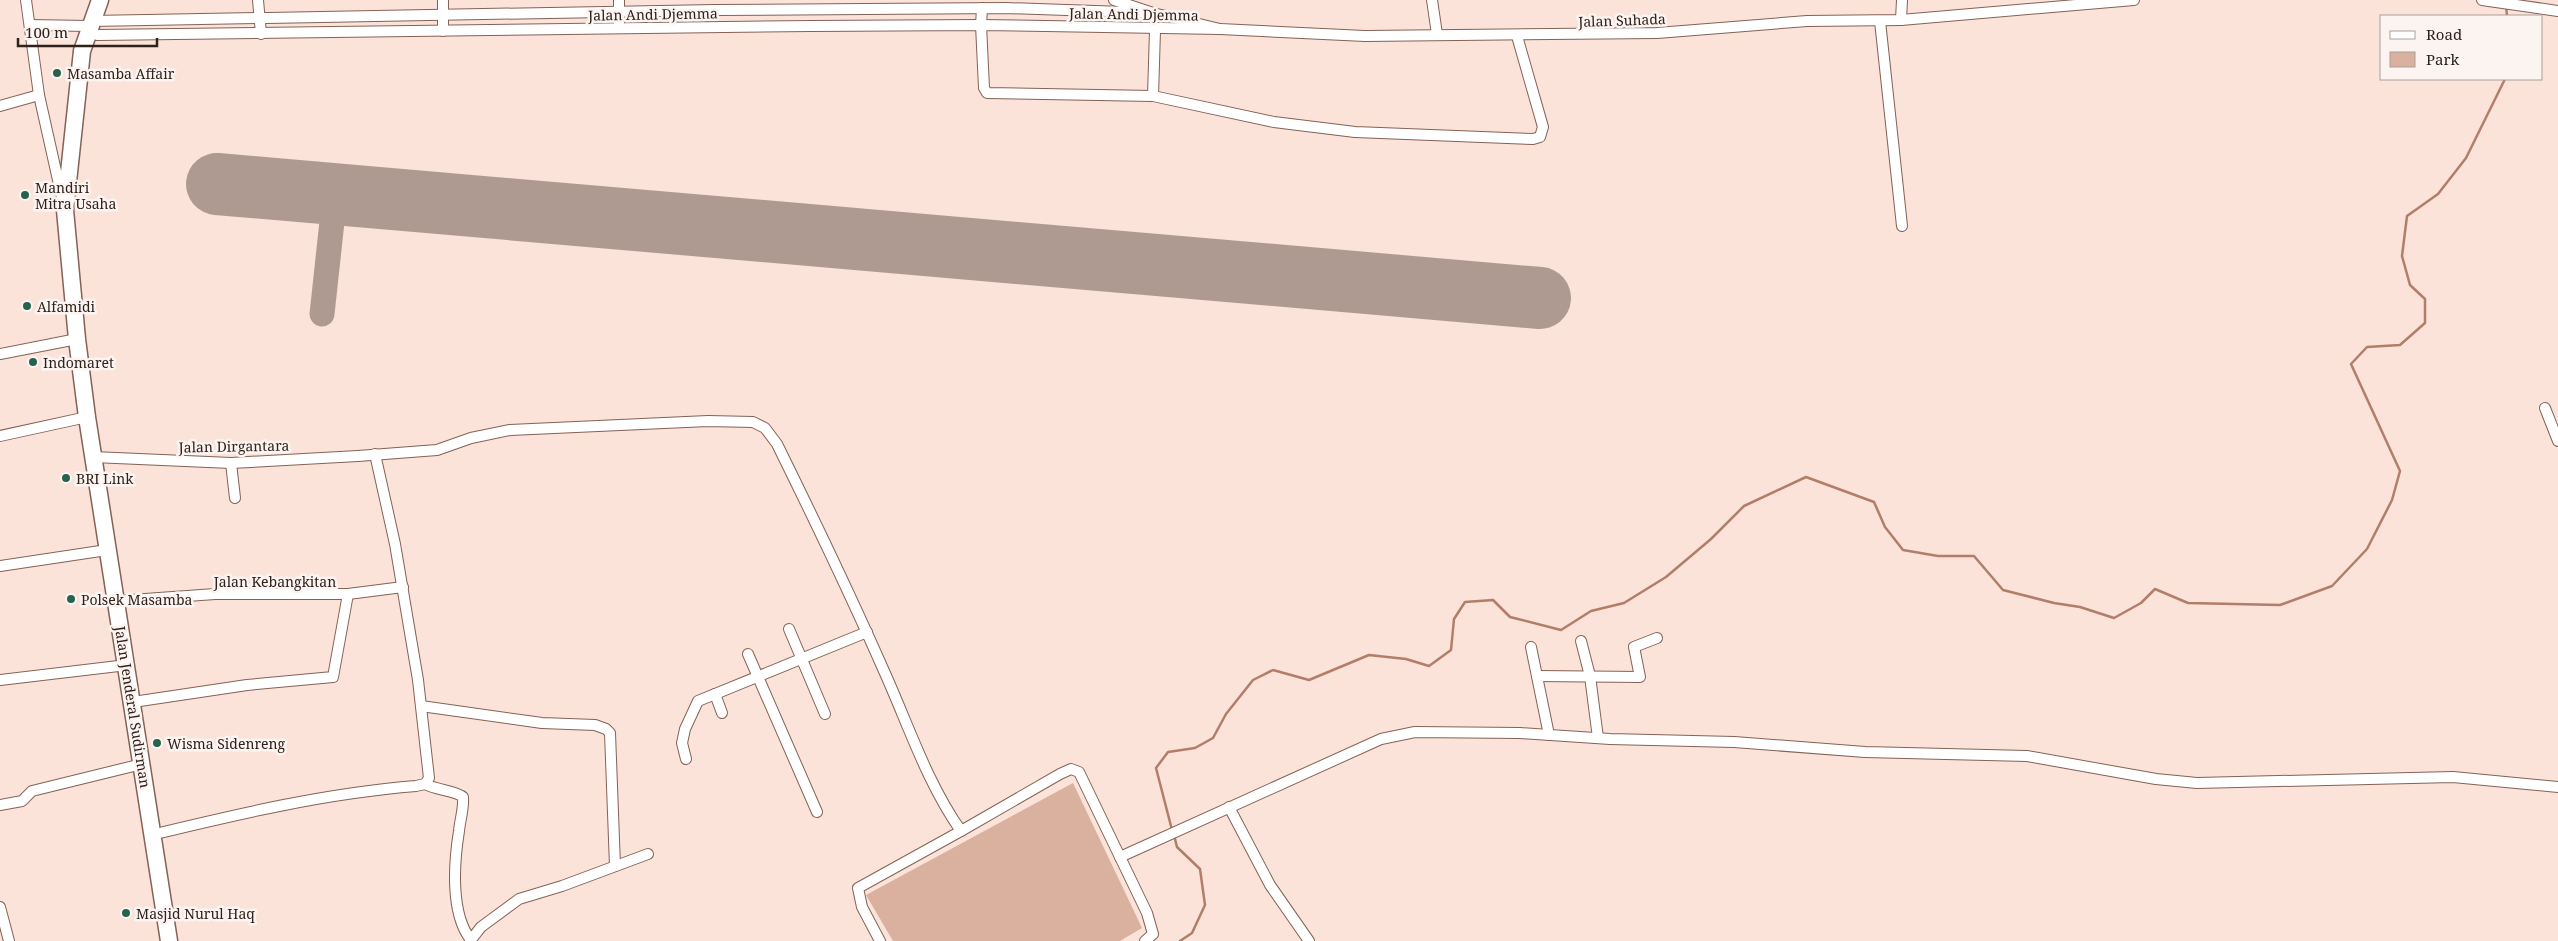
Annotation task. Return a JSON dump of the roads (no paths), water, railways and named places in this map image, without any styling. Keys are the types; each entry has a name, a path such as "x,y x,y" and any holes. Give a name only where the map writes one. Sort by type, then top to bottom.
{"highway":[{"name":"Jalan Jenderal Sudirman","path":"100,0 89,26 82,51 65,210 76,339 87,417 169,941"}],"street":[{"path":"26,0 39,95 65,210"},
{"path":"258,0 261,34"},
{"path":"443,0 443,31"},
{"path":"618,28 619,0"},
{"name":"Jalan Suhada","path":"1114,0 1153,13 1220,29 1365,36 1436,34 1517,36 1657,33 1807,21 1901,20 2134,0"},
{"path":"1432,0 1436,34"},
{"path":"1901,20 1902,0"},
{"path":"2486,1 2558,11"},
{"path":"982,8 980,25 984,88 988,93 1153,96 1274,122 1355,132 1540,138 1543,126 1517,36"},
{"name":"Jalan Andi Djemma","path":"89,26 259,18 443,14 982,8 1153,13"},
{"path":"848,10 849,25"},
{"path":"1880,21 1902,226"},
{"path":"30,24 89,26"},
{"name":"Jalan Andi Djemma","path":"89,26 97,35 849,25 980,25 1155,30 1220,29"},
{"path":"1153,96 1155,30"},
{"path":"0,106 39,95"},
{"path":"0,354 76,339"},
{"path":"2545,408 2558,441"},
{"path":"0,436 87,417"},
{"name":"Jalan Dirgantara","path":"93,457 231,463 437,450 472,438 510,430 698,421 753,422 765,428 777,444 867,632 948,813 961,831"},
{"path":"375,454 403,586 429,769 429,778 426,784"},
{"path":"231,463 236,498"},
{"path":"0,566 107,550"},
{"name":"Jalan Kebangkitan","path":"117,601 215,594 348,594 403,586"},
{"path":"133,702 247,686 333,677 348,594"},
{"path":"789,629 803,658 825,714"},
{"path":"686,759 682,743 694,706 698,701 867,632"},
{"path":"1537,676 1640,677 1634,647 1657,638"},
{"path":"1580,641 1590,676 1589,684 1598,722 1598,738"},
{"path":"1531,647 1548,735"},
{"path":"748,654 817,812"},
{"path":"0,680 127,664"},
{"path":"715,694 722,713"},
{"path":"420,706 510,720 595,725 606,729 610,733 615,866"},
{"path":"1120,857 1381,739 1414,732 1734,742 1866,752 2026,756 2156,779 2197,783 2453,777 2558,787"},
{"path":"0,805 22,801 32,791 142,764"},
{"path":"880,941 862,907 858,888 1071,770 1079,772 1147,913 1153,934 1145,941"},
{"path":"152,835 242,814 340,795 426,784 436,790 458,793 463,797 454,871 460,919 470,940 488,920 519,899 567,884 648,854"},
{"path":"1229,807 1270,885 1309,941"},
{"path":"0,907 9,941"}],"waterway":[{"path":"2506,5 2507,15"},
{"path":"1172,830 1156,768 1168,752 1195,748 1213,738 1226,714 1253,680 1273,670 1309,680 1369,655 1406,659 1429,666 1451,650 1454,619 1465,602 1493,600 1510,617 1561,630 1591,611 1624,603 1666,577 1711,539 1744,506 1806,477 1874,502 1885,527 1903,550 1938,556 1974,556 2003,590 2054,603 2080,607 2114,618 2141,603 2155,589 2188,603 2280,605 2332,586 2367,549 2392,500 2400,471 2351,364 2367,347 2400,345 2425,323 2425,299 2410,285 2402,256 2407,216 2438,194 2466,158 2505,80"},
{"path":"1174,835 1177,847 1200,869 1205,905 1192,933 1180,941"}],"place":[{"name":"Masamba Affair","path":"57,73"},
{"name":"Mandiri Mitra Usaha","path":"25,195"},
{"name":"Alfamidi","path":"27,306"},
{"name":"Indomaret","path":"33,362"},
{"name":"BRI Link","path":"66,478"},
{"name":"Polsek Masamba","path":"71,599"},
{"name":"Wisma Sidenreng","path":"157,743"},
{"name":"Masjid Nurul Haq","path":"126,913"}]}
